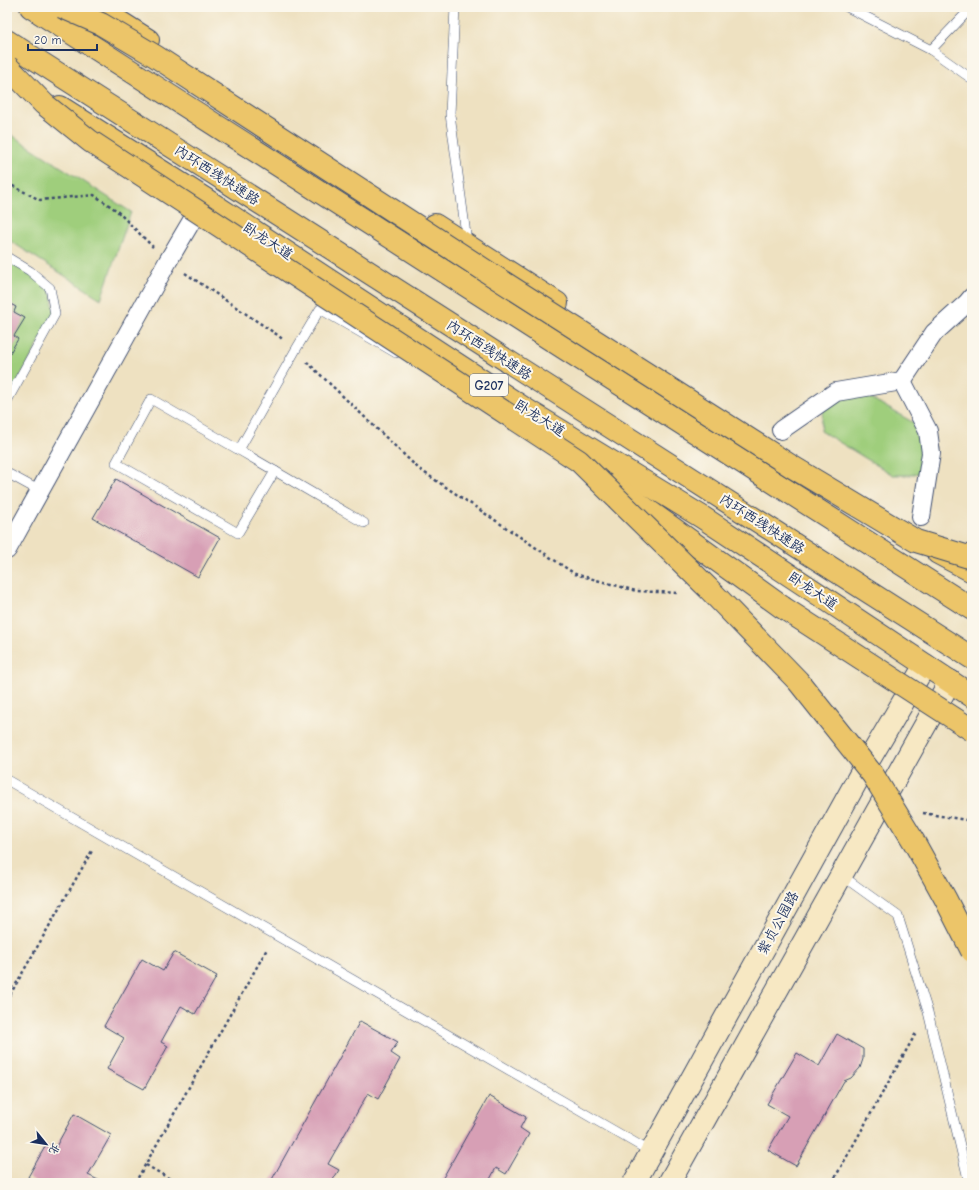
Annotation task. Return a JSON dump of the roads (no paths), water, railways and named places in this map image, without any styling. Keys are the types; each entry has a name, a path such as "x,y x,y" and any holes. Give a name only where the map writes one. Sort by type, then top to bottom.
{"highway":[{"path":"31,7 972,609"},
{"path":"62,7 101,24 155,56 489,273 791,466 916,541 972,571"},
{"path":"96,7 972,571"},
{"name":"内环西线快速路","path":"7,41 972,658"},
{"path":"7,66 44,104 90,140 579,461 782,608 972,730"},
{"name":"卧龙大道","path":"7,74 205,199 528,411 702,517 972,696"},
{"path":"579,461 708,588 798,681 873,775 914,842 972,951"},
{"path":"916,541 972,558"}],"street":[{"path":"7,550 168,261 205,199"},
{"path":"781,430 836,392 902,381 934,333 972,297"},
{"path":"902,381 928,430 931,453 921,517"},
{"name":"紫贞公园路","path":"634,1183 860,775 925,665"},
{"path":"669,1183 950,681"}],"lane":[{"path":"455,7 450,114 468,246"},
{"path":"847,7 931,50 972,79"},
{"path":"931,50 972,7"},
{"path":"7,257 30,271 50,288 55,314 7,401"},
{"path":"238,450 320,309 400,356"},
{"path":"420,368 454,388 528,411"},
{"path":"275,471 238,533 116,462 151,399 238,450 275,471 364,523"},
{"path":"7,473 40,492"},
{"path":"7,780 651,1152"},
{"path":"841,875 898,916 928,1012 969,1183"}]}
